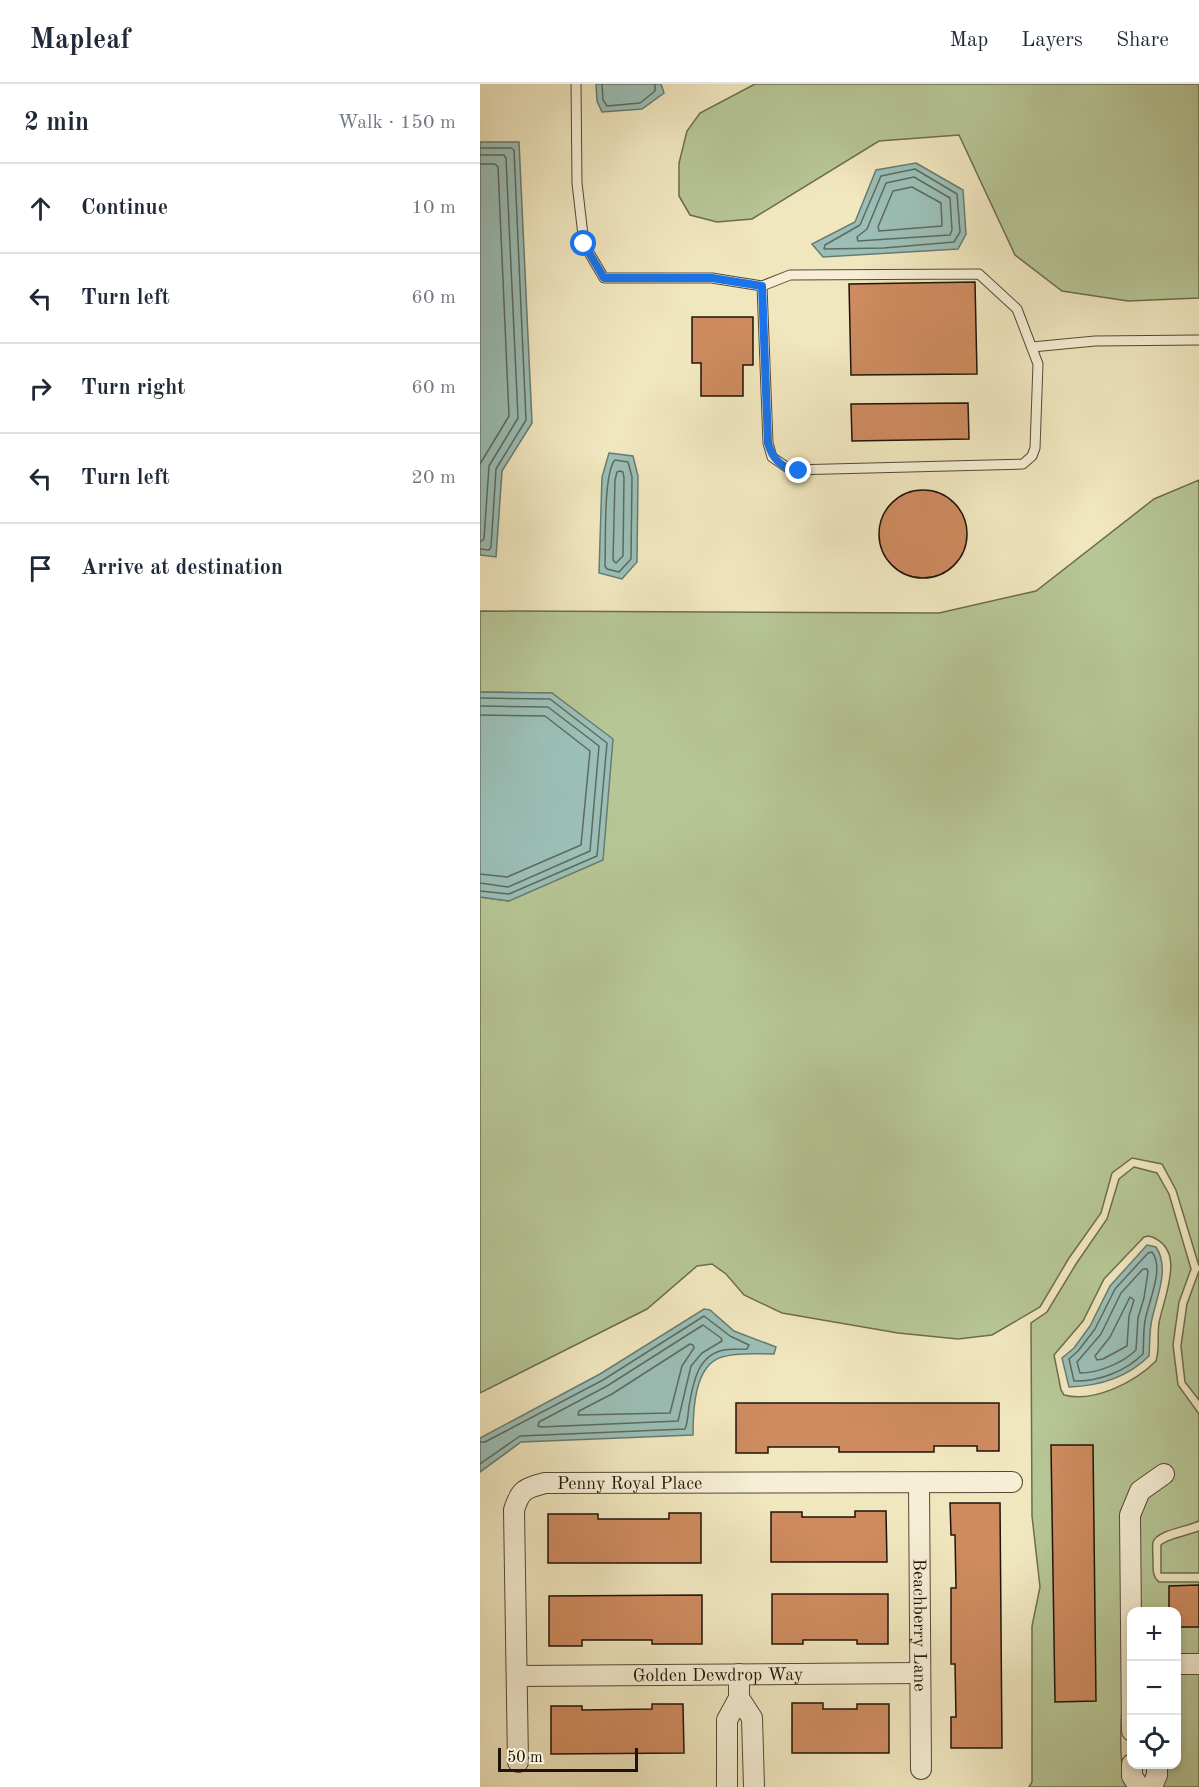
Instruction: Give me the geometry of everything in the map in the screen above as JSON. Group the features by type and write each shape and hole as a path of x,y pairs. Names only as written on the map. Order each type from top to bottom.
{"street":[{"path":"1131,1661 1130,1515 1140,1491 1164,1474"},
{"name":"Penny Royal Place","path":"518,1762 513,1510 518,1495 528,1487 545,1483 1012,1482"},
{"name":"Beachberry Lane","path":"920,1483 921,1769"},
{"path":"1181,1664 1199,1664"},
{"name":"Golden Dewdrop Way","path":"517,1676 920,1673"},
{"path":"727,1787 727,1720 739,1698 739,1674"},
{"path":"739,1698 752,1718 754,1787"},
{"path":"727,1730 752,1729"},
{"path":"727,1754 753,1754"},
{"path":"1132,1769 1132,1776 1139,1787"},
{"path":"1152,1787 1157,1769"}],"lane":[{"path":"576,84 577,183 584,244 604,278 712,278 762,286 790,275 979,274 1017,309 1038,364 1035,448 1032,456 1023,464 791,470 772,457 768,443 762,286"},
{"path":"1032,347 1095,341 1199,340"}],"green space":[{"path":"755,84 1199,84 1199,298 1128,301 1062,291 1015,255 959,135 879,141 752,219 717,222 690,215 679,196 679,163 687,131 700,113"},
{"path":"1199,480 1199,1266 1176,1190 1162,1164 1132,1158 1112,1173 1101,1213 1069,1258 1040,1307 992,1335 958,1339 898,1333 782,1313 744,1295 726,1274 712,1264 697,1266 647,1309 480,1393 480,897 509,901 552,693 480,692 480,611 939,613 1036,591 1154,499"},
{"path":"1134,1167 1157,1173 1169,1194 1191,1269 1179,1302 1173,1345 1178,1385 1199,1414 1199,1521 1160,1534 1156,1538 1153,1542 1153,1572 1159,1582 1199,1582 1199,1787 1162,1787 1165,1769 1181,1769 1181,1607 1127,1607 1127,1658 1121,1751 1127,1787 1029,1787 1032,1782 1032,1626 1040,1587 1032,1516 1031,1323 1047,1312 1107,1219 1119,1179","holes":["1149,1236 1161,1242 1168,1251 1171,1262 1170,1274 1159,1323 1156,1361 1137,1376 1113,1389 1088,1396 1064,1395 1054,1355 1083,1321 1104,1279 1144,1237"]},
{"path":"1199,1271 1199,1400 1185,1382 1181,1346 1187,1304"},
{"path":"1199,1531 1199,1573 1161,1573 1161,1545"}],"water":[{"path":"596,84 661,84 664,93 642,109 602,112 597,101"},
{"path":"480,142 519,142 532,423 502,471 496,557 480,555"},
{"path":"916,163 963,190 966,234 958,249 823,257 812,244 855,222 876,170"},
{"path":"609,453 633,456 638,476 637,562 622,579 599,573 602,477"},
{"path":"480,692 552,693 613,739 603,860 509,901 480,897"},
{"path":"1147,1245 1156,1247 1162,1264 1159,1292 1151,1324 1149,1356 1131,1370 1102,1383 1069,1387 1062,1358 1074,1348 1090,1326 1110,1286"},
{"path":"704,1309 710,1310 734,1331 776,1347 774,1354 735,1354 722,1357 706,1369 697,1390 693,1435 521,1442 480,1472 480,1438 600,1374"}],"building":[{"path":"975,282 977,374 851,375 849,284"},
{"path":"692,317 753,317 753,365 743,365 743,396 701,396 701,363 692,363"},
{"path":"968,403 969,439 852,441 851,404"},
{"path":"923,490 948,497 960,509 967,534 960,559 948,571 923,578 898,571 886,559 879,534 886,509 898,497"},
{"path":"736,1403 999,1403 999,1451 977,1451 977,1446 934,1446 934,1452 839,1452 839,1447 768,1447 768,1453 736,1453"},
{"path":"1051,1445 1093,1445 1096,1701 1055,1702"},
{"path":"950,1503 1000,1503 1002,1748 951,1748 951,1717 956,1717 955,1664 951,1664 951,1588 956,1588 955,1535 951,1535"},
{"path":"855,1511 886,1511 887,1562 771,1562 771,1512 802,1512 802,1517 855,1517"},
{"path":"669,1513 701,1513 701,1563 548,1563 548,1514 598,1514 598,1519 669,1519"},
{"path":"1199,1585 1199,1627 1181,1627 1181,1607 1169,1607 1169,1586"},
{"path":"772,1594 888,1594 888,1644 857,1644 857,1640 803,1640 803,1644 772,1644"},
{"path":"702,1595 702,1644 652,1644 652,1640 582,1640 582,1646 549,1646 549,1596"},
{"path":"792,1703 823,1703 823,1709 857,1709 857,1704 889,1704 889,1753 792,1753"},
{"path":"652,1704 683,1704 684,1753 551,1754 551,1706 582,1706 582,1710 652,1709"}],"route":[{"path":"584,244 604,278 712,278 762,286 768,443 772,457 791,470 799,471"}]}
